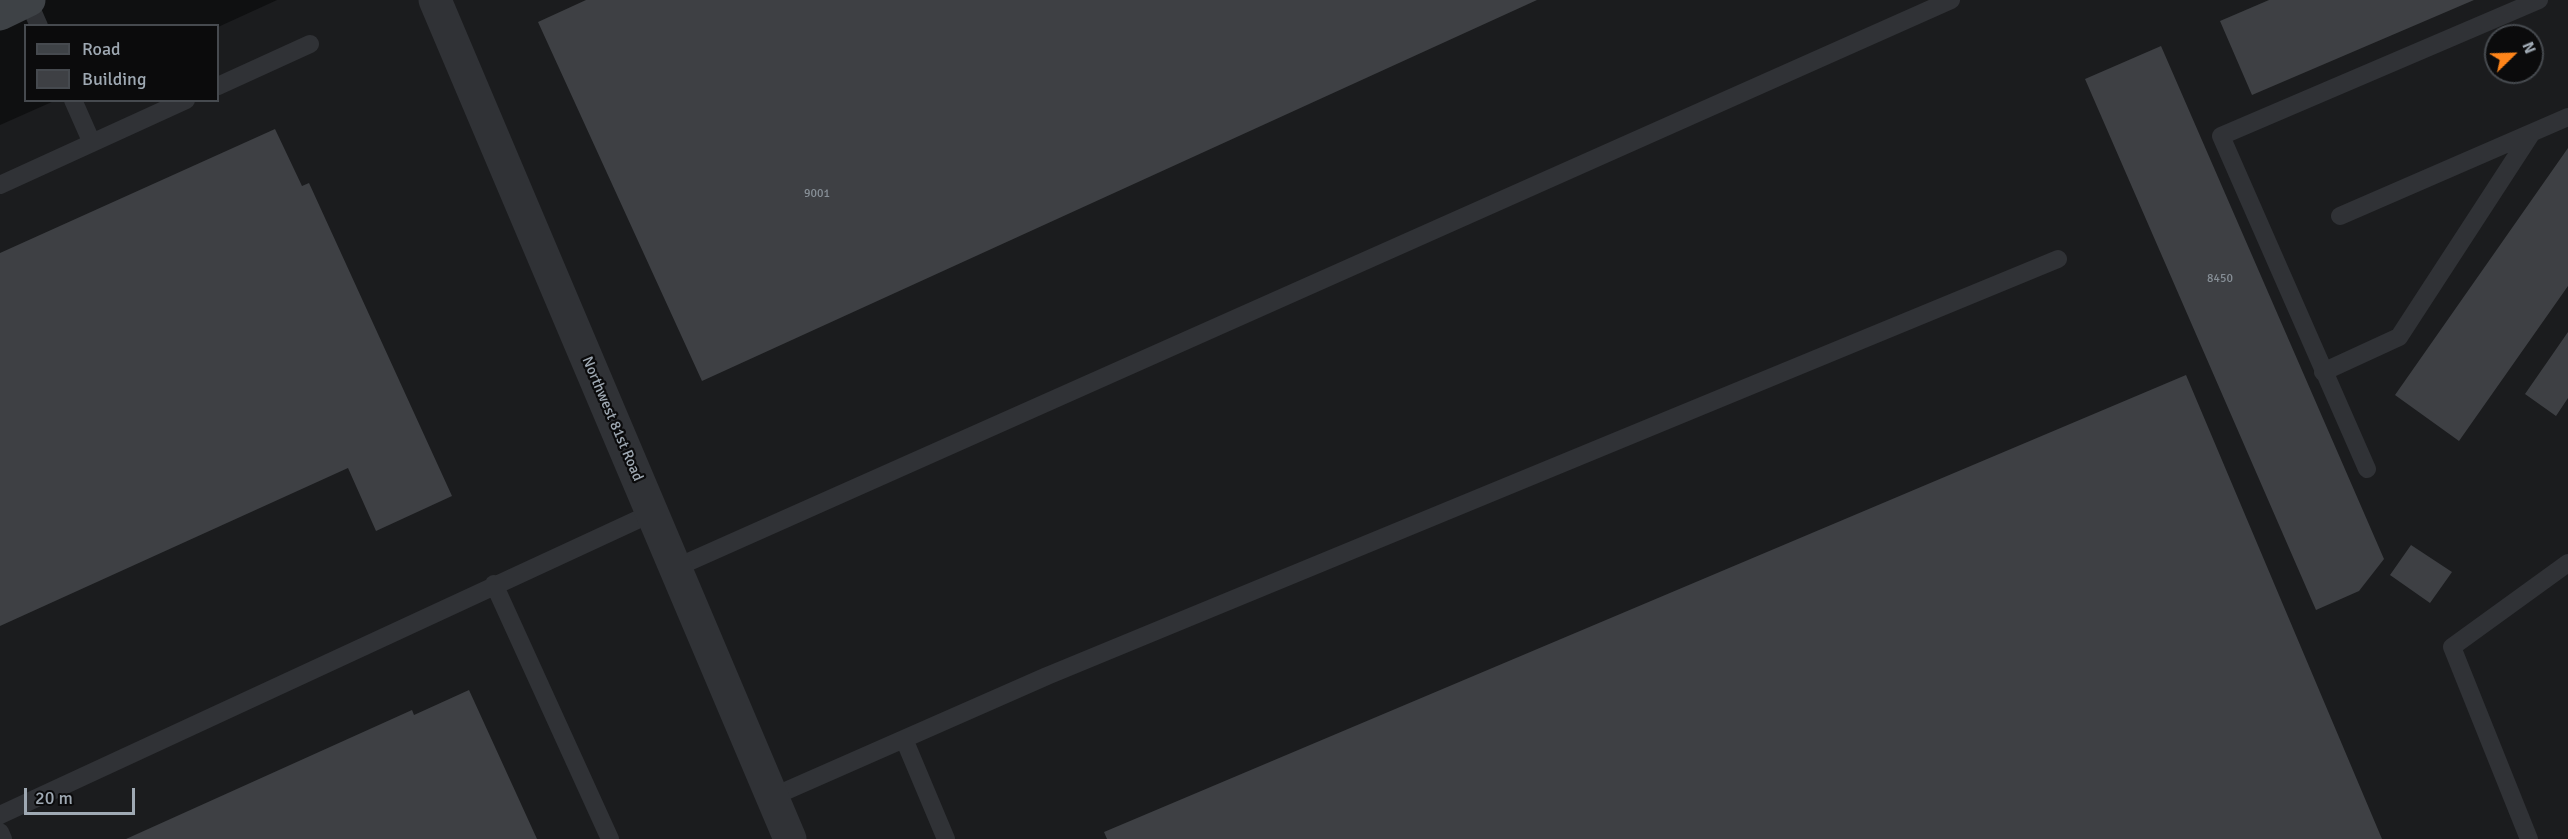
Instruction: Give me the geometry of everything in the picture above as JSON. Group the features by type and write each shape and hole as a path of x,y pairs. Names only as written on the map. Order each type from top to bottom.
{"main road":[{"path":"0,14 28,0"}],"street":[{"name":"Northwest 81st Road","path":"435,0 789,839"}],"lane":[{"path":"28,0 38,24"},
{"path":"675,568 1951,0"},
{"path":"2367,469 2220,136 2539,0"},
{"path":"219,86 310,44"},
{"path":"74,102 92,143"},
{"path":"0,185 182,102"},
{"path":"2340,216 2568,117"},
{"path":"2323,372 2398,337 2531,134"},
{"path":"772,797 1047,676 2058,259"},
{"path":"0,816 494,584 652,513"},
{"path":"2529,839 2452,647 2568,563"},
{"path":"494,584 610,839"},
{"path":"904,739 946,839"},
{"path":"0,832 3,839"}],"shaded area":[{"path":"277,0 2568,0 2568,839 0,839 0,125 52,102 219,102 219,27"}],"building":[{"path":"586,0 1537,0 702,381 538,22"},
{"path":"2269,0 2474,0 2252,95 2220,21"},
{"path":"2161,46 2384,559 2359,591 2316,610 2085,79"},
{"path":"275,129 302,186 309,183 452,496 376,531 348,468 0,626 0,253"},
{"path":"2568,148 2568,286 2459,441 2395,395"},
{"path":"2568,332 2568,398 2556,416 2525,394"},
{"path":"2186,375 2382,839 1107,839 1104,832"},
{"path":"2411,545 2452,572 2430,603 2390,575"},
{"path":"469,690 537,839 126,839 412,710 414,715"}]}
